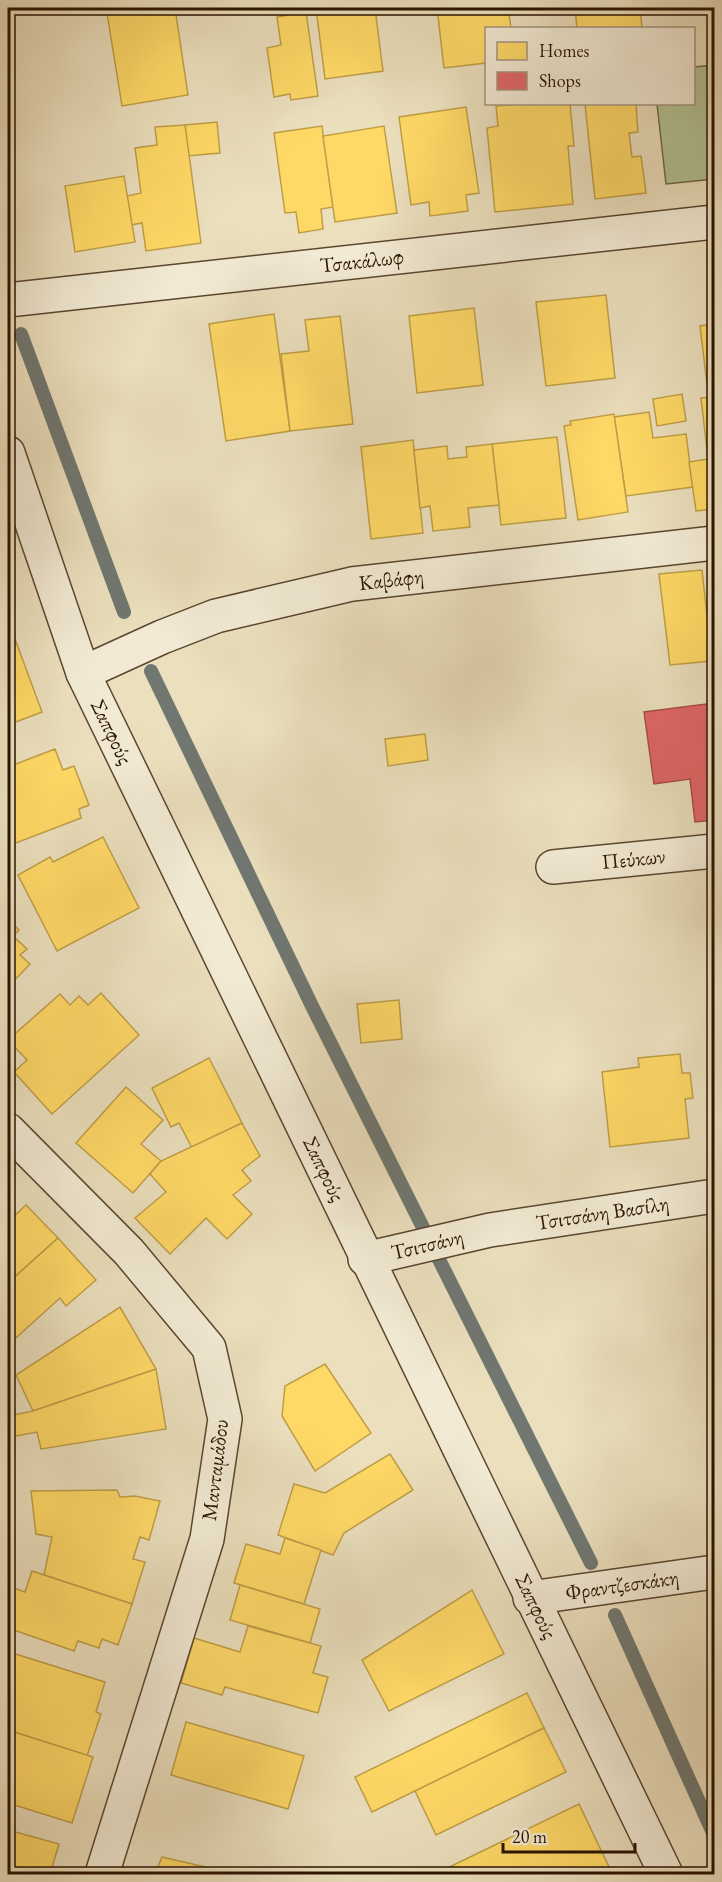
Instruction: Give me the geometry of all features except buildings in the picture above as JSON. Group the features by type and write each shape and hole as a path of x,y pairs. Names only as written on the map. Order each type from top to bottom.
{"street":[{"name":"Τσακάλωφ","path":"8,300 714,222"},
{"name":"Σαπφούς","path":"8,453 83,673 666,1875"},
{"name":"Καβάφη","path":"83,673 162,637 216,616 352,584 714,543"},
{"name":"Πεύκων","path":"553,867 714,851"},
{"name":"Μανταμάδου","path":"8,1130 129,1252 209,1348 225,1419 207,1539 102,1875"},
{"name":"Τσιτσάνη Βασίλη","path":"490,1230 714,1196"},
{"name":"Τσιτσάνη","path":"365,1258 490,1230"},
{"name":"Φραντζεσκάκη","path":"530,1598 714,1572"}],"green space":[{"path":"714,65 714,179 666,184 657,105 695,105 695,67"}],"waterway":[{"path":"21,334 124,612"},
{"path":"151,671 312,1006 591,1563"},
{"path":"615,1615 714,1835"}]}
